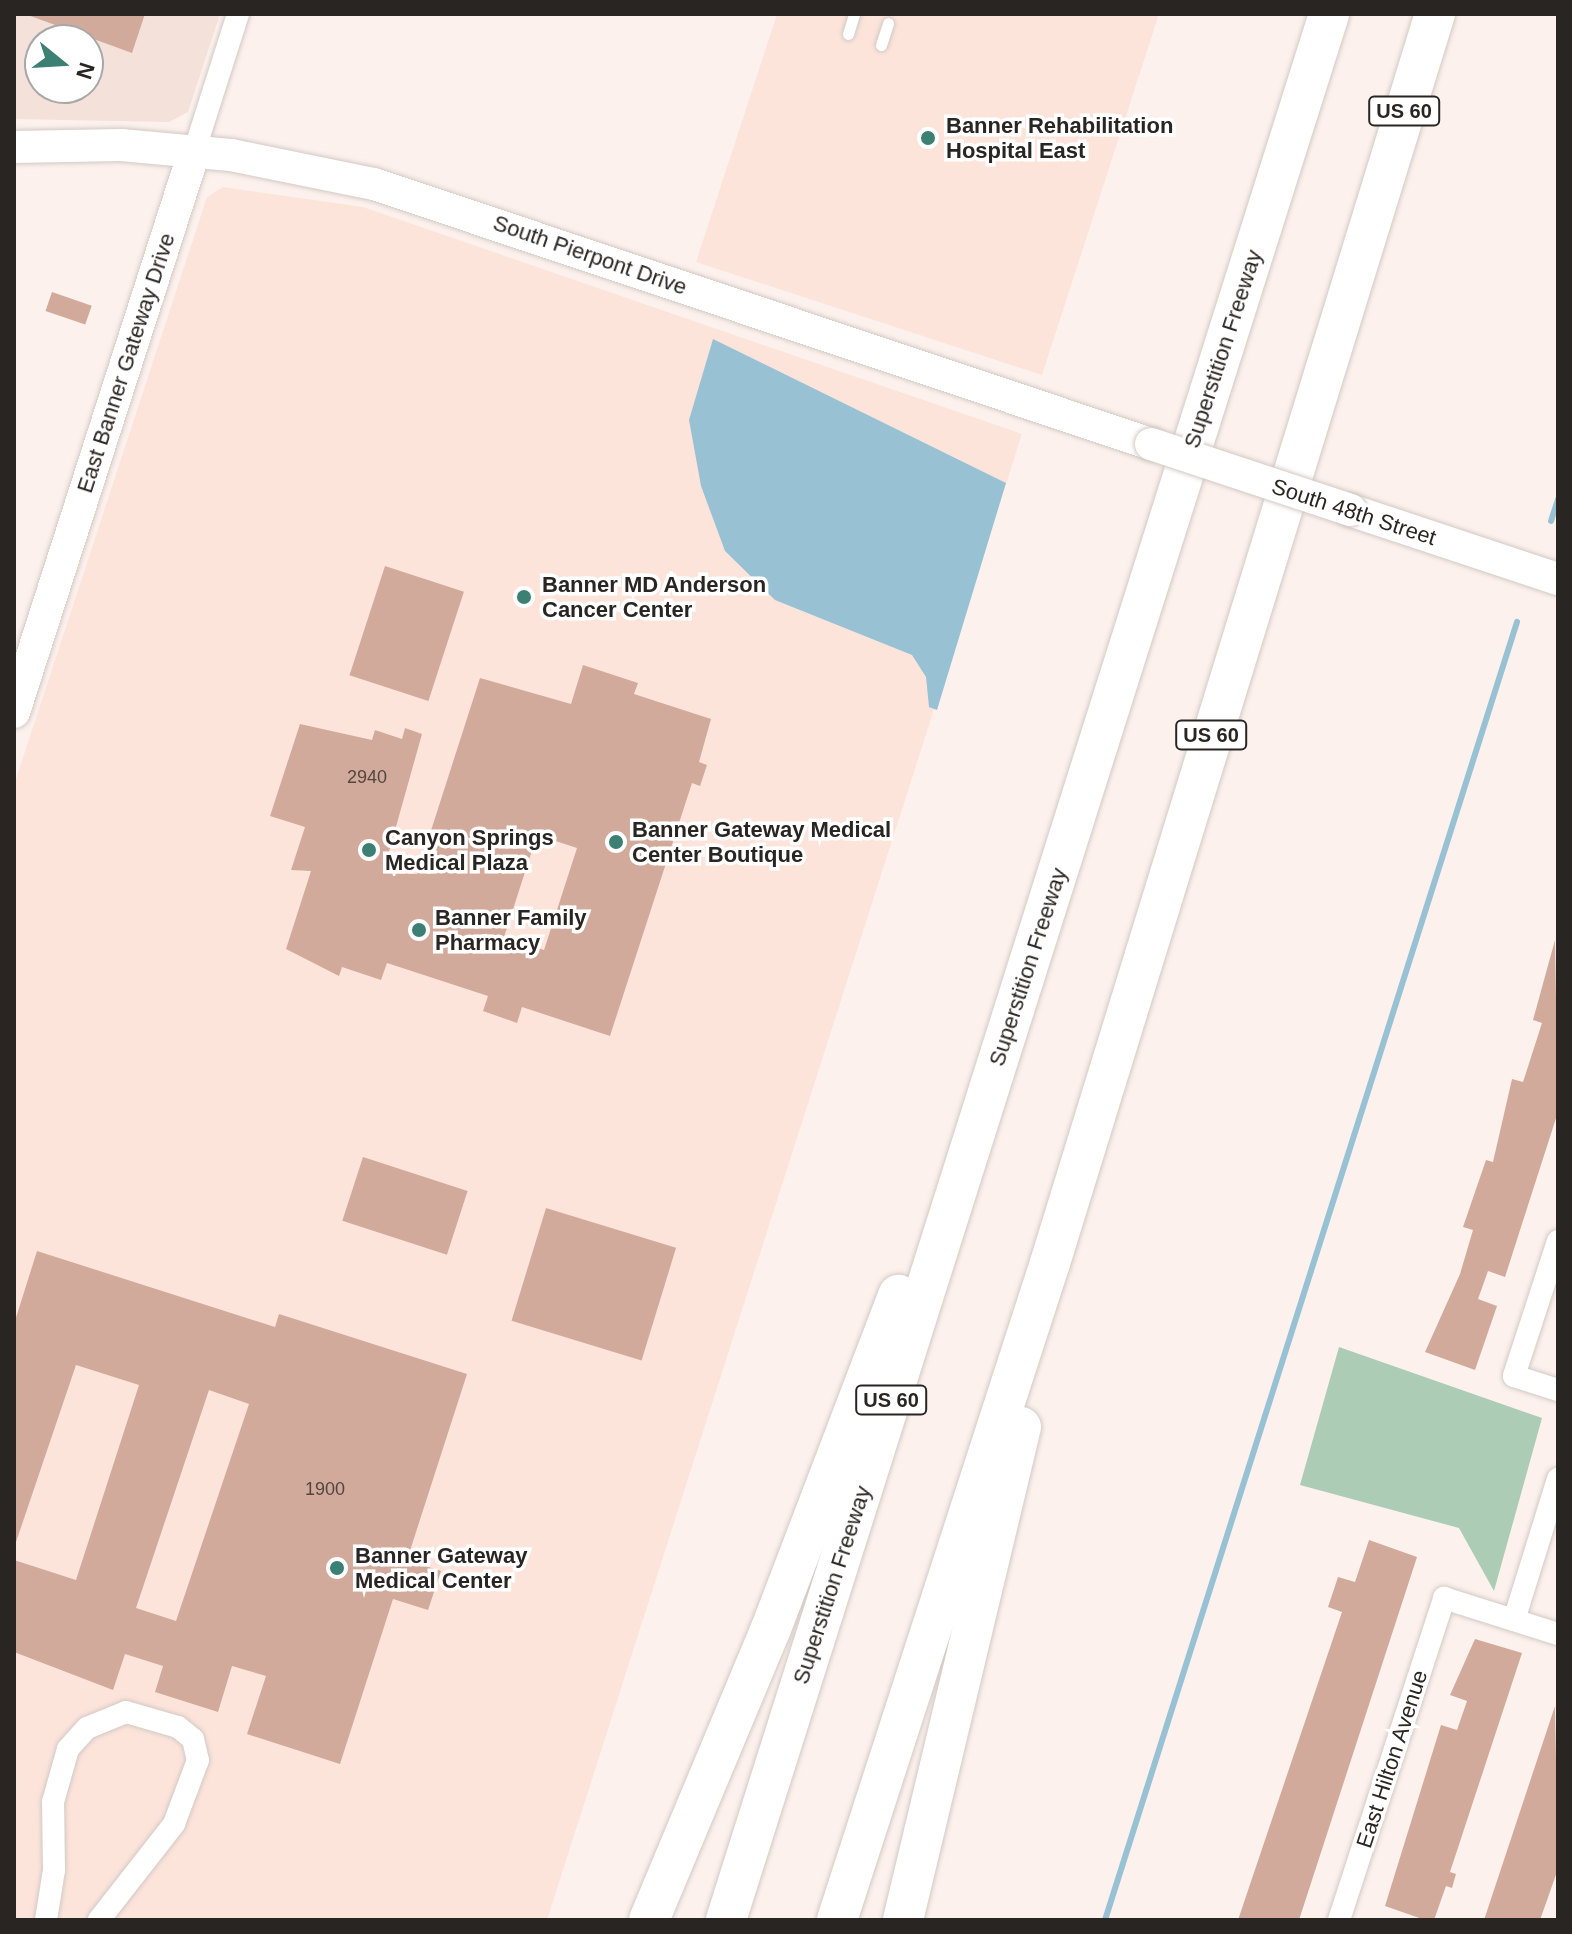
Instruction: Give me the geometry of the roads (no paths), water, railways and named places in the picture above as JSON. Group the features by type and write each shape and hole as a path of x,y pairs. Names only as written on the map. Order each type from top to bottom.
{"highway":[{"name":"Superstition Freeway","path":"726,1920 1329,14"},
{"name":"US 60","path":"837,1920 1050,1263 1372,208 1435,14"},
{"path":"1372,208 1445,14"},
{"path":"649,1920 770,1631 1055,879"},
{"path":"903,1920 1051,1306 1050,1263"}],"street":[{"name":"East Banner Gateway Drive","path":"14,712 238,14"},
{"name":"South Pierpont Drive","path":"14,147 194,152 411,195 1151,444"},
{"name":"South 48th Street","path":"1151,444 1558,579"},
{"path":"1558,1241 1514,1376 1558,1390"},
{"path":"1558,1479 1514,1620 1558,1634"},
{"name":"East Hilton Avenue","path":"1339,1920 1444,1598 1514,1620"},
{"path":"46,1920 54,1870 53,1802 68,1749 87,1728 126,1712 178,1727 193,1739 198,1760 177,1819 99,1920"}],"lane":[{"path":"848,34 854,14"},
{"path":"881,45 888,23"}],"water":[{"path":"713,339 1006,483 937,710 929,707 926,677 912,655 775,600 725,551 701,486 689,420"}],"waterway":[{"path":"1551,521 1558,499"},
{"path":"1105,1920 1517,622"}],"place":[{"name":"Banner Rehabilitation Hospital East","path":"928,138"},
{"name":"Banner MD Anderson Cancer Center","path":"524,597"},
{"name":"Banner Gateway Medical Center Boutique","path":"616,842"},
{"name":"Canyon Springs Medical Plaza","path":"369,850"},
{"name":"Banner Family Pharmacy","path":"419,930"},
{"name":"Banner Gateway Medical Center","path":"337,1568"}]}
